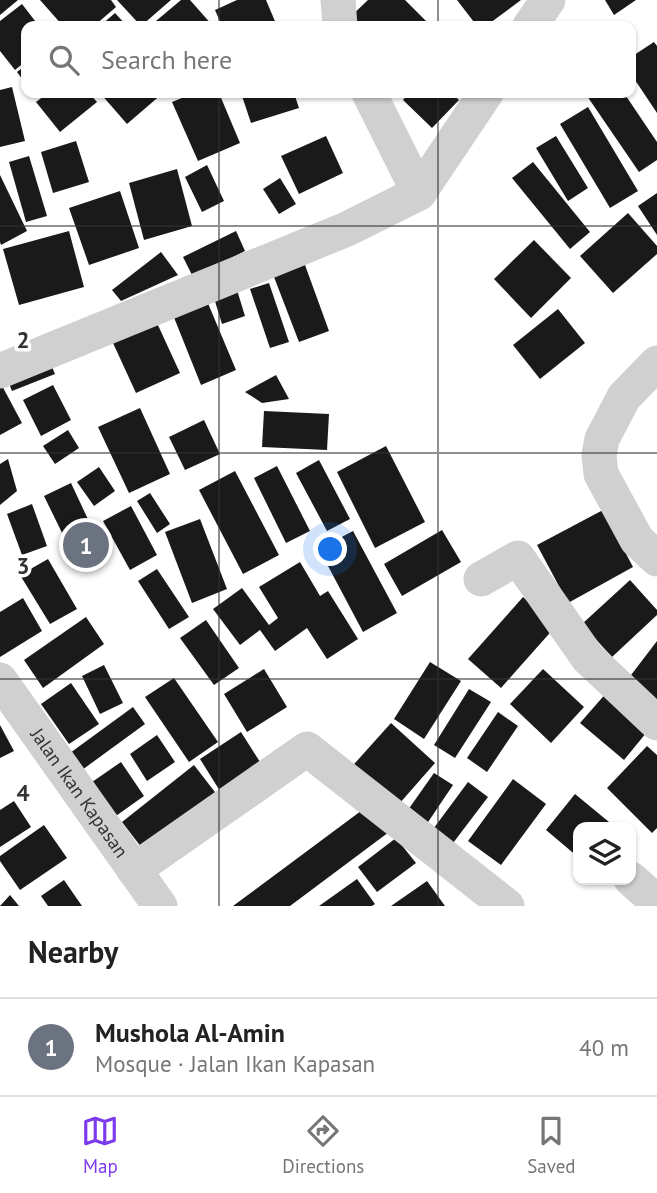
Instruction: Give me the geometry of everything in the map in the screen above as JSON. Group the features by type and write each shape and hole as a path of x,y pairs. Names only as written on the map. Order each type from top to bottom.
{"street":[{"path":"338,0 340,21"},
{"path":"533,21 548,0"},
{"path":"372,98 419,193"},
{"path":"0,371 347,229 419,193 483,98"},
{"path":"657,363 624,397 603,439 599,455 601,474 637,540 657,559"},
{"path":"481,579 519,558 588,659 657,723"},
{"name":"Jalan Ikan Kapasan","path":"0,680 160,906"},
{"path":"134,870 307,750 507,906"},
{"path":"636,883 657,902"}],"building":[{"path":"0,0 18,0 0,15"},
{"path":"40,0 111,0 116,7 100,21 59,21"},
{"path":"117,0 171,0 147,21 136,21"},
{"path":"181,0 190,0 209,21 156,21"},
{"path":"237,0 266,0 275,21 220,21 215,10"},
{"path":"368,0 405,0 426,21 350,21 348,19"},
{"path":"457,0 521,0 493,21 473,21"},
{"path":"605,0 636,0 614,15"},
{"path":"22,4 35,21 21,21 21,65 15,70 0,51 0,21"},
{"path":"115,13 122,21 106,21"},
{"path":"654,42 657,46 657,113 636,82 636,54"},
{"path":"12,87 25,141 0,147 0,90"},
{"path":"41,98 93,98 97,102 60,132 36,102"},
{"path":"104,98 157,98 127,124"},
{"path":"182,98 221,98 240,143 198,161 172,102"},
{"path":"243,98 296,98 299,108 251,123"},
{"path":"457,98 459,100 432,128 403,100"},
{"path":"588,98 627,98 657,142 657,160 639,172"},
{"path":"588,107 638,191 610,208 560,124"},
{"path":"326,136 343,173 299,194 281,156"},
{"path":"556,136 588,188 568,201 536,148"},
{"path":"76,141 89,182 53,193 41,152"},
{"path":"29,156 47,216 26,222 9,162"},
{"path":"533,162 590,232 570,249 512,178"},
{"path":"207,165 224,201 202,212 185,177"},
{"path":"177,169 192,226 144,240 129,183"},
{"path":"0,175 27,231 1,245 0,242"},
{"path":"280,178 296,204 279,214 263,189"},
{"path":"120,191 139,248 89,265 69,208"},
{"path":"657,193 657,235 638,206"},
{"path":"628,213 657,246 657,254 613,293 580,256"},
{"path":"69,231 84,287 19,305 3,249"},
{"path":"236,231 245,251 193,277 183,257"},
{"path":"534,240 571,278 531,318 494,279"},
{"path":"161,252 178,275 121,301 112,290"},
{"path":"305,265 329,331 299,342 274,277"},
{"path":"269,283 289,342 270,348 250,289"},
{"path":"237,290 245,316 222,324 214,298"},
{"path":"207,301 236,370 201,385 173,315"},
{"path":"558,309 585,343 540,379 513,345"},
{"path":"157,323 180,373 136,393 113,343"},
{"path":"49,360 55,374 12,391 6,376"},
{"path":"276,375 289,399 262,403 245,392"},
{"path":"0,382 22,423 0,435"},
{"path":"53,385 71,420 41,436 23,400"},
{"path":"140,408 170,474 129,493 98,427"},
{"path":"264,411 329,414 327,450 262,447"},
{"path":"204,420 220,454 185,470 169,437"},
{"path":"68,430 79,448 55,464 43,446"},
{"path":"386,446 425,522 375,548 337,472"},
{"path":"8,459 17,491 0,505 0,464"},
{"path":"319,460 350,519 327,531 296,473"},
{"path":"277,466 310,531 286,543 254,478"},
{"path":"99,467 115,491 94,506 77,482"},
{"path":"235,471 279,555 243,574 199,490"},
{"path":"71,483 93,530 67,543 44,496"},
{"path":"150,493 170,524 157,533 137,501"},
{"path":"32,504 47,546 22,555 7,514"},
{"path":"131,506 157,555 130,570 103,521"},
{"path":"603,510 633,567 568,603 537,545"},
{"path":"200,519 227,589 192,603 165,532"},
{"path":"442,530 461,562 402,596 384,564"},
{"path":"353,531 397,613 363,632 319,549"},
{"path":"48,559 77,609 50,624 20,575"},
{"path":"300,562 320,596 328,591 358,639 327,659 307,628 275,651 260,630 240,645 213,609 242,588 269,625 278,618 259,587"},
{"path":"157,569 189,617 169,629 138,581"},
{"path":"630,580 657,610 657,615 612,657 582,624"},
{"path":"523,597 556,626 501,688 468,659"},
{"path":"23,598 42,631 0,657 0,612"},
{"path":"86,617 104,644 43,688 24,660"},
{"path":"206,620 239,668 214,685 180,638"},
{"path":"657,641 657,702 628,679"},
{"path":"430,662 461,681 424,739 394,719"},
{"path":"104,665 123,703 100,714 82,676"},
{"path":"264,669 287,707 247,732 224,694"},
{"path":"543,669 584,707 551,743 510,704"},
{"path":"174,678 218,742 189,762 145,697"},
{"path":"71,683 99,724 69,744 41,704"},
{"path":"469,689 491,702 455,758 434,745"},
{"path":"608,691 651,727 624,760 580,723"},
{"path":"133,707 145,724 82,770 70,753"},
{"path":"498,712 518,726 487,772 467,758"},
{"path":"391,723 435,763 392,812 347,772"},
{"path":"0,725 14,751 0,758"},
{"path":"241,732 267,773 225,799 200,759"},
{"path":"157,735 175,762 147,781 130,754"},
{"path":"647,746 657,755 657,828 652,833 607,788"},
{"path":"121,762 144,796 106,823 82,789"},
{"path":"194,765 218,796 145,852 122,822"},
{"path":"434,773 453,785 422,831 403,817"},
{"path":"513,779 546,804 501,865 468,841"},
{"path":"468,782 488,797 447,851 428,836"},
{"path":"575,794 609,822 573,822 573,853 546,830"},
{"path":"14,801 31,827 0,847 0,810"},
{"path":"369,805 389,832 290,906 233,906"},
{"path":"44,825 67,858 20,890 0,861 0,856"},
{"path":"396,838 416,863 377,892 358,867"},
{"path":"357,879 375,904 319,906"},
{"path":"64,880 82,906 48,906 41,896"},
{"path":"427,881 445,906 391,906"},
{"path":"10,895 19,906 0,906"}],"place":[{"name":"Mushola Al-Amin","path":"86,545"}]}
